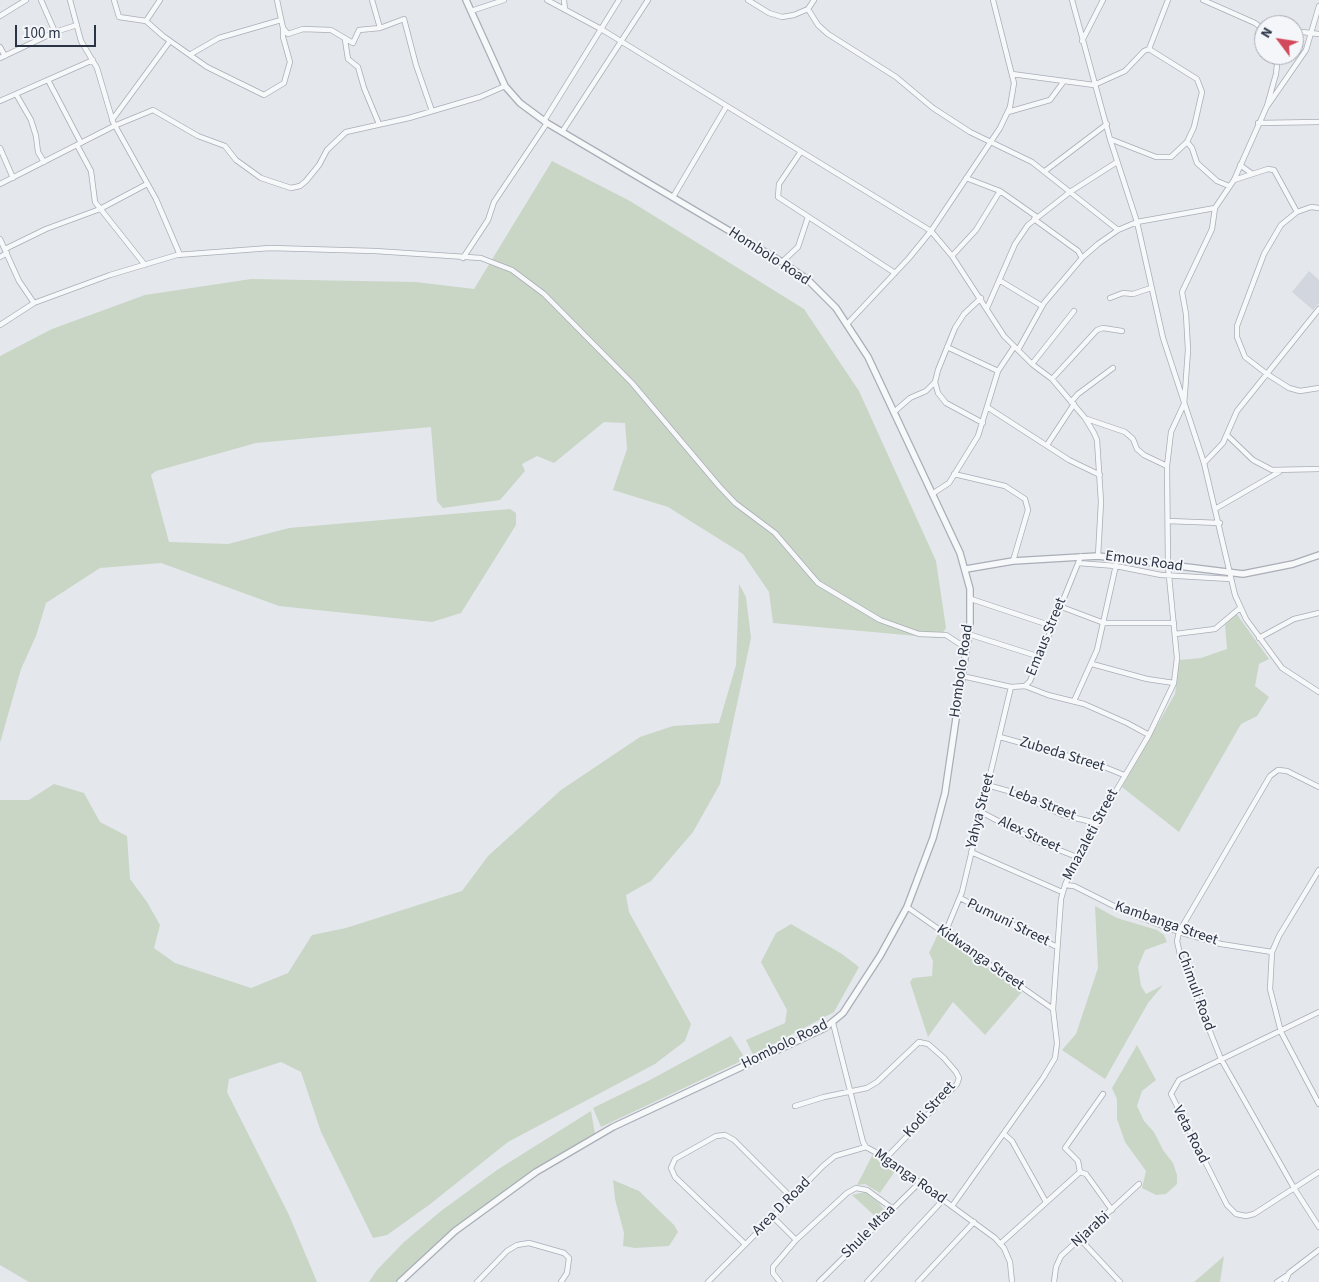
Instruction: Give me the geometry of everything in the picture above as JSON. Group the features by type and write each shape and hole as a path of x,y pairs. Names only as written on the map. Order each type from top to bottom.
{"street":[{"path":"0,16 26,0"},
{"path":"41,0 55,32"},
{"path":"70,0 84,47 93,60 103,85 114,126 147,184 180,255"},
{"path":"114,0 119,17 146,21 170,41 208,67 248,89 264,95 284,83 290,62 283,37 277,0"},
{"path":"146,21 160,0"},
{"path":"372,0 380,28"},
{"name":"Hombolo Road","path":"400,1282 455,1231 536,1172 613,1127 833,1023 843,1013 880,956 907,907 933,838 945,793 968,634 971,599 966,569 868,357 848,323 824,294 782,262 545,122 520,103 506,86 466,0"},
{"path":"472,11 504,0"},
{"path":"547,0 601,29 726,108 930,232 952,256 981,298 994,322 1016,349 1052,379 1085,418 1097,440 1100,475 1098,556"},
{"path":"564,0 565,10"},
{"path":"463,258 488,220 494,202 619,0"},
{"path":"562,132 648,0"},
{"path":"748,0 770,13 782,17 794,16 808,9 814,0"},
{"path":"848,323 930,232 991,141 1008,112 1014,83 993,0"},
{"path":"1072,0 1094,85 1137,222 1163,338 1204,463 1240,608 1258,638 1282,668 1318,689"},
{"path":"1082,41 1103,0"},
{"path":"1012,74 1094,85 1125,71 1144,51 1149,49 1168,0"},
{"path":"1203,0 1254,23"},
{"path":"1184,404 1188,350 1186,314 1182,292 1212,229 1215,208 1234,180 1258,123 1267,106 1306,50 1313,32 1319,6"},
{"path":"808,9 818,25 828,34 896,77 934,108 970,132 991,141 1045,171 1118,230"},
{"path":"283,28 288,34 303,29 332,30 345,40 353,43 360,30 380,28 404,19 416,65 432,112"},
{"path":"191,54 219,38 281,20"},
{"path":"0,47 2,57 55,32 77,25"},
{"path":"1304,32 1319,34"},
{"path":"345,40 348,59 358,67 364,88 379,124"},
{"path":"112,120 170,41"},
{"path":"1110,139 1162,158 1171,156 1187,142 1200,102 1202,92 1200,83 1193,74 1149,49"},
{"path":"0,101 93,60"},
{"path":"1267,106 1277,65"},
{"path":"48,80 91,171 94,199 100,210 118,228 144,265"},
{"path":"1008,112 1050,100 1064,81"},
{"path":"0,184 114,126 153,110 200,137 225,146 236,160 261,178 291,188 300,186 306,181 320,165 326,150 346,132 432,112 506,86"},
{"path":"16,94 31,120 38,152 44,162"},
{"path":"673,197 726,108"},
{"path":"1258,123 1319,122"},
{"path":"1045,171 1107,124"},
{"path":"1187,142 1192,148 1197,164 1217,180 1229,186"},
{"path":"0,148 13,178"},
{"path":"800,153 782,178 777,193 784,201 895,273"},
{"path":"987,308 1015,244 1036,218 1070,192 1118,162"},
{"path":"1240,165 1251,173"},
{"path":"1234,180 1251,173 1268,169 1274,170 1297,212"},
{"path":"966,178 1000,191 1078,251 1082,258"},
{"path":"0,257 6,251 46,229 100,210 147,184"},
{"path":"952,256 976,230 1000,191"},
{"path":"932,494 949,484 978,436 998,371 1005,357 1016,349 1042,306 1082,258 1118,230 1137,222 1215,208"},
{"path":"1319,208 1297,212 1287,218 1275,234 1264,254 1237,326 1237,337 1245,357 1267,374 1289,388 1300,391 1319,388"},
{"path":"782,262 798,247 808,217"},
{"path":"0,239 19,281 34,302"},
{"path":"0,325 34,302 144,265 180,255 270,248 375,251 481,258 512,270 544,294 632,383 730,498 775,533 823,587 880,620 919,634 946,635 966,648"},
{"path":"999,280 1042,306"},
{"path":"1110,298 1123,293 1132,294 1151,288"},
{"path":"981,298 959,322 938,370 936,382 938,393 946,404 983,422"},
{"path":"1204,463 1218,449 1227,435 1234,416 1319,310"},
{"path":"1032,364 1074,312"},
{"path":"1052,379 1097,330 1103,328 1122,331"},
{"path":"948,347 998,371"},
{"path":"1047,446 1078,394 1112,368"},
{"path":"894,412 910,398 926,392 936,382"},
{"name":"Mnazaleti Street","path":"952,1206 1004,1134 1055,1058 1057,1043 1053,1009 1064,885 1096,823 1149,735 1174,683 1177,658 1168,566 1167,466 1171,432 1184,404"},
{"path":"987,407 1069,460 1100,475"},
{"path":"1085,418 1125,432 1133,439 1140,452 1167,466"},
{"path":"1227,435 1253,460 1264,467 1279,472 1319,469"},
{"path":"1215,508 1279,472"},
{"path":"954,474 1005,486 1025,499 1028,510 1013,560"},
{"path":"1168,521 1220,523"},
{"name":"Emous Road","path":"966,569 1013,560 1098,556 1231,577 1293,564 1319,555"},
{"name":"Emaus Street","path":"962,676 1011,687 1025,686 1030,681 1081,556"},
{"path":"1074,701 1092,664 1104,623 1117,558"},
{"path":"1078,563 1116,566 1169,575 1231,577"},
{"path":"971,599 1052,626"},
{"path":"1059,606 1104,623 1174,623"},
{"path":"1176,634 1215,629 1240,608"},
{"path":"1258,638 1294,619 1319,614"},
{"path":"968,634 1040,657"},
{"path":"1092,664 1147,679 1174,683"},
{"path":"1025,686 1048,695 1074,701 1127,723 1149,735"},
{"name":"Yahya Street","path":"945,933 960,898 1011,687"},
{"name":"Zubeda Street","path":"1000,737 1097,764 1124,776"},
{"name":"Chimuli Road","path":"1319,787 1287,771 1278,770 1270,776 1179,932 1178,941 1181,959 1221,1059 1294,1188 1319,1227"},
{"name":"Leba Street","path":"987,785 1012,792 1063,815 1096,823"},
{"name":"Alex Street","path":"981,812 1036,841 1077,857"},
{"path":"971,852 1062,892"},
{"path":"1319,870 1286,922 1272,952 1270,989 1281,1032 1319,1104"},
{"name":"Kambanga Street","path":"1064,885 1074,886 1128,913 1179,932 1221,944 1272,952"},
{"name":"Pumuni Street","path":"960,898 1057,947"},
{"name":"Kidwanga Street","path":"907,907 1053,1009"},
{"name":"Veta Road","path":"1319,1012 1179,1080 1171,1094 1227,1206 1236,1214 1246,1216 1319,1172"},
{"name":"Mganga Road","path":"833,1023 863,1142 866,1147 886,1158 920,1182 1000,1244 1010,1262 1012,1282"},
{"name":"Kodi Street","path":"850,1092 867,1088 877,1082 919,1042 928,1044 956,1072 959,1078 957,1084 886,1158"},
{"path":"795,1106 850,1092"},
{"path":"1080,1172 1078,1161 1065,1148 1103,1094"},
{"path":"1004,1134 1012,1141 1046,1202"},
{"path":"745,1244 675,1177 671,1168 675,1159 716,1136 725,1135 734,1140 792,1198"},
{"name":"Area D Road","path":"708,1282 835,1156 866,1147"},
{"path":"1000,1244 1080,1172"},
{"path":"1080,1172 1086,1174 1112,1210"},
{"name":"Shule Mtaa","path":"819,1282 920,1182"},
{"name":"Njarabi","path":"1054,1282 1056,1267 1061,1256 1140,1184"},
{"path":"780,1282 773,1273 773,1267 796,1240 847,1192 856,1188 866,1190 893,1209"},
{"path":"867,1282 943,1200"},
{"path":"773,1217 796,1240"},
{"path":"918,1282 974,1222"},
{"path":"1080,1239 1120,1282"},
{"path":"477,1282 507,1251 517,1245 529,1243 564,1253 569,1258 567,1273 561,1282"},
{"path":"1277,1282 1319,1250"},
{"path":"1285,1282 1286,1276"}],"shaded area":[{"path":"1309,271 1319,280 1319,303 1313,310 1292,292"}],"green space":[{"path":"552,161 630,201 804,309 859,391 936,561 946,628 939,638 773,623 769,592 743,554 668,507 613,490 627,449 625,423 604,422 554,463 537,456 522,464 525,471 500,500 443,508 437,501 431,427 256,443 156,471 151,475 169,542 228,544 289,528 510,509 516,513 516,525 461,613 432,622 279,606 161,563 100,568 46,603 36,636 21,669 0,743 0,356 52,329 145,295 251,279 416,282 474,289"},
{"path":"739,584 746,597 751,638 720,784 693,832 651,881 626,895 629,912 691,1024 685,1041 655,1064 508,1142 429,1205 387,1235 373,1238 321,1132 301,1072 281,1062 229,1079 227,1092 289,1215 317,1282 29,1282 0,1265 0,800 29,800 54,784 84,793 100,822 127,836 130,879 147,902 160,925 154,948 175,963 251,988 288,973 312,935 346,928 462,891 488,856 561,790 640,737 673,726 719,723 736,665"},
{"path":"1236,613 1269,659 1259,664 1255,686 1269,697 1257,716 1241,724 1179,832 1122,787 1175,694 1179,660 1201,658 1227,649 1225,625"},
{"path":"1095,906 1117,918 1157,930 1164,935 1167,942 1145,950 1138,967 1141,986 1146,994 1163,985 1148,1003 1105,1079 1062,1050 1076,1034 1098,968"},
{"path":"791,924 842,954 859,967 834,1012 753,1055 746,1040 785,1023 787,1010 761,962 776,933"},
{"path":"938,934 979,960 1022,992 985,1035 953,1002 928,1037 910,982 913,978 932,976 933,961 929,953"},
{"path":"731,1036 743,1055 739,1062 601,1127 593,1108 650,1080"},
{"path":"1137,1045 1156,1080 1142,1091 1137,1106 1144,1121 1154,1132 1163,1150 1173,1163 1177,1175 1177,1184 1166,1194 1156,1195 1142,1188 1146,1171 1125,1142 1117,1119 1117,1099 1112,1088"},
{"path":"591,1111 595,1134 476,1211 395,1282 369,1282 377,1270 404,1242 441,1211 497,1170"},
{"path":"873,1154 891,1164 895,1171 880,1193 865,1184 857,1185"},
{"path":"613,1180 639,1191 674,1225 678,1232 669,1246 635,1248 623,1246 624,1233 615,1199"},
{"path":"865,1192 879,1203 885,1211 878,1219 852,1195"},
{"path":"1224,1256 1220,1282 1194,1282 1200,1277"}]}
